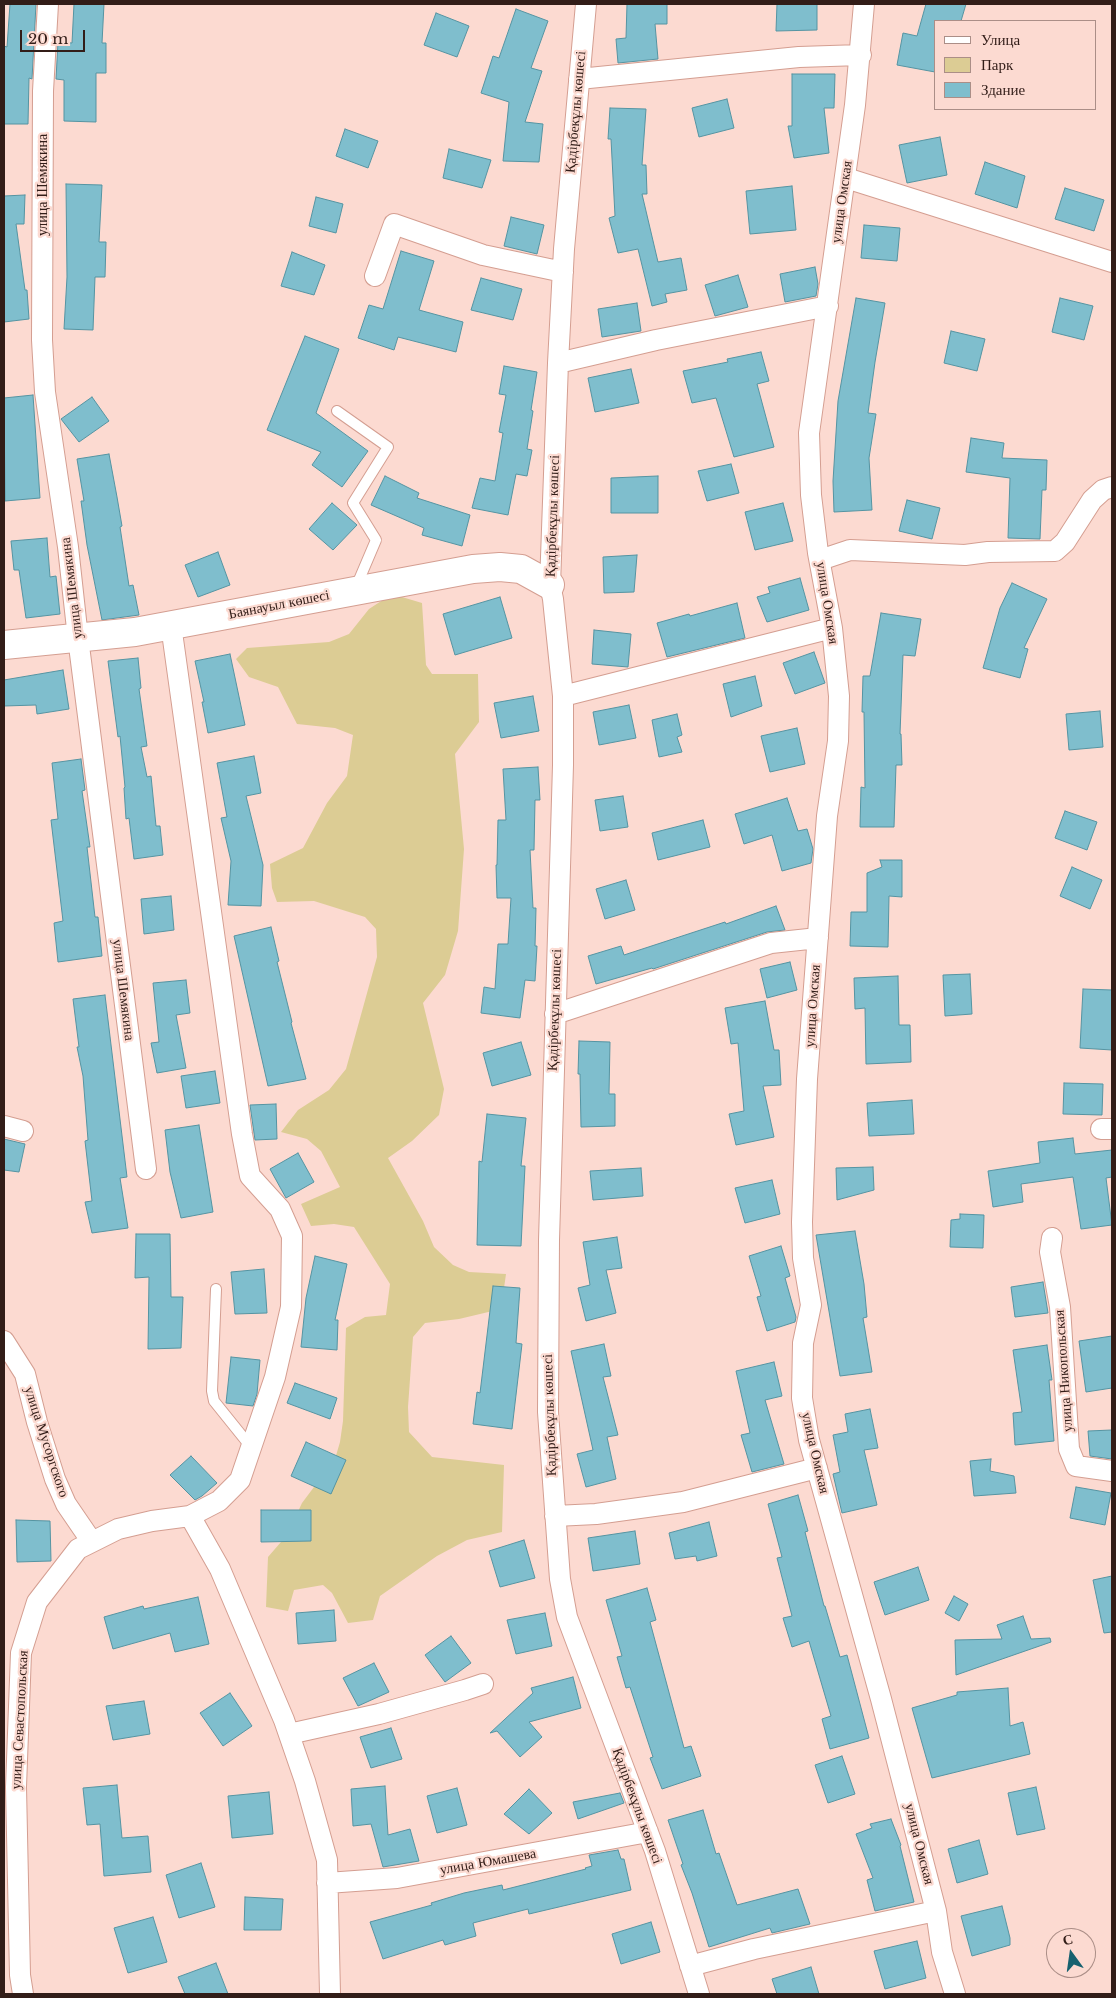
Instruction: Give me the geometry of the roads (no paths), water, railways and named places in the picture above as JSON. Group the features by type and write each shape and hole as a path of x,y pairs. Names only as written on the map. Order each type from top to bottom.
{"street":[{"name":"улица Шемякина","path":"48,4 44,91 42,340 45,392 68,546 78,638 146,1169"},
{"name":"Қадірбекұлы көшесі","path":"586,4 563,272 550,585 554,599 563,696 548,1240 548,1412 560,1579 567,1617 656,1851 699,1994"},
{"name":"улица Омская","path":"864,4 846,178 809,433 811,495 832,628 839,696 838,741 827,816 807,1079 802,1222 803,1258 811,1305 803,1343 802,1398 809,1440 881,1699 936,1911 942,1952 955,1994"},
{"path":"579,79 799,57 860,55"},
{"path":"846,178 1112,262"},
{"path":"375,276 394,224 483,255 563,272"},
{"path":"558,363 656,340 828,306"},
{"path":"820,560 850,550 964,555 988,552 1055,551 1065,542 1092,500 1103,490 1112,487"},
{"name":"Баянауыл көшесі","path":"4,645 135,632 474,569 500,567 521,569 550,585"},
{"name":"улица Севастопольская","path":"23,1994 20,1975 16,1787 21,1653 37,1602 78,1549 118,1529 152,1521 190,1516 219,1501 240,1480 275,1377 290,1307 292,1236 280,1209 250,1176 242,1134 171,625"},
{"path":"563,696 832,628"},
{"path":"555,1014 771,943 818,938"},
{"name":"улица Никопольская","path":"1052,1238 1050,1252 1060,1307 1070,1449 1076,1466 1112,1471"},
{"name":"улица Мусоргского","path":"4,1341 25,1374 37,1422 55,1479 66,1504 92,1542"},
{"path":"555,1516 596,1514 683,1502 817,1468"},
{"path":"190,1516 220,1569 289,1734 305,1781 327,1860 330,1994"},
{"path":"289,1734 379,1714 482,1684"},
{"name":"улица Юмашева","path":"327,1883 397,1878 648,1832"},
{"path":"690,1966 754,1949 936,1911"}],"lane":[{"path":"336,411 388,448 354,502 376,540 355,590"},
{"path":"216,1289 212,1391 214,1402 251,1447"}]}
